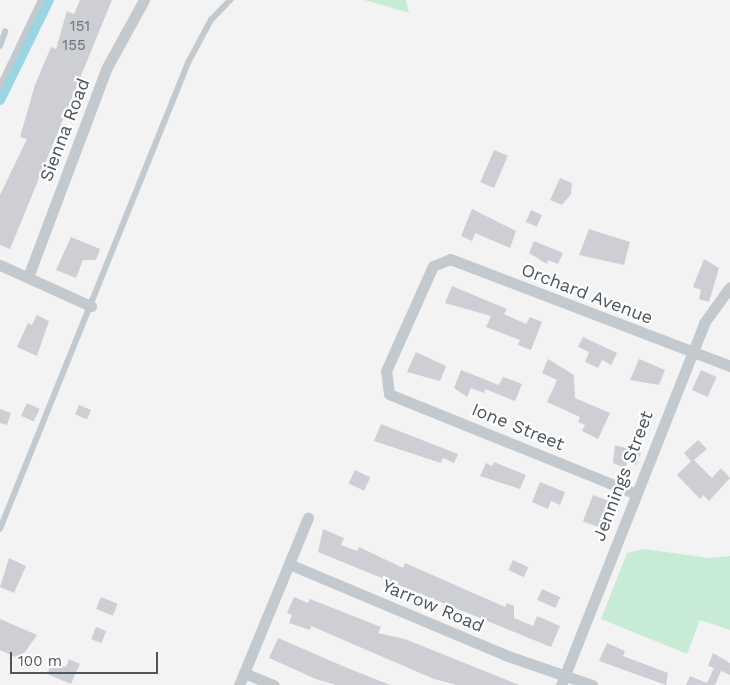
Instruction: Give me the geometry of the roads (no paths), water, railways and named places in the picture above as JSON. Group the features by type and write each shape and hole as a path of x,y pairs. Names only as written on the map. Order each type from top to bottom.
{"street":[{"name":"Sienna Road","path":"28,277 106,69 144,0"},
{"name":"Orchard Avenue","path":"389,394 386,371 433,266 450,259 691,354 730,366"},
{"path":"0,265 91,306"},
{"name":"Jennings Street","path":"561,685 634,493 704,323 730,287"},
{"name":"Ione Street","path":"389,394 634,493"},
{"path":"240,685 308,518"},
{"name":"Yarrow Road","path":"289,564 505,655 565,674 592,685"},
{"path":"244,673 274,685"}],"lane":[{"path":"0,86 41,0"},
{"path":"0,529 188,63 211,20 230,0"},
{"path":"0,46 5,32"}],"waterway":[{"path":"0,100 49,0"}]}
